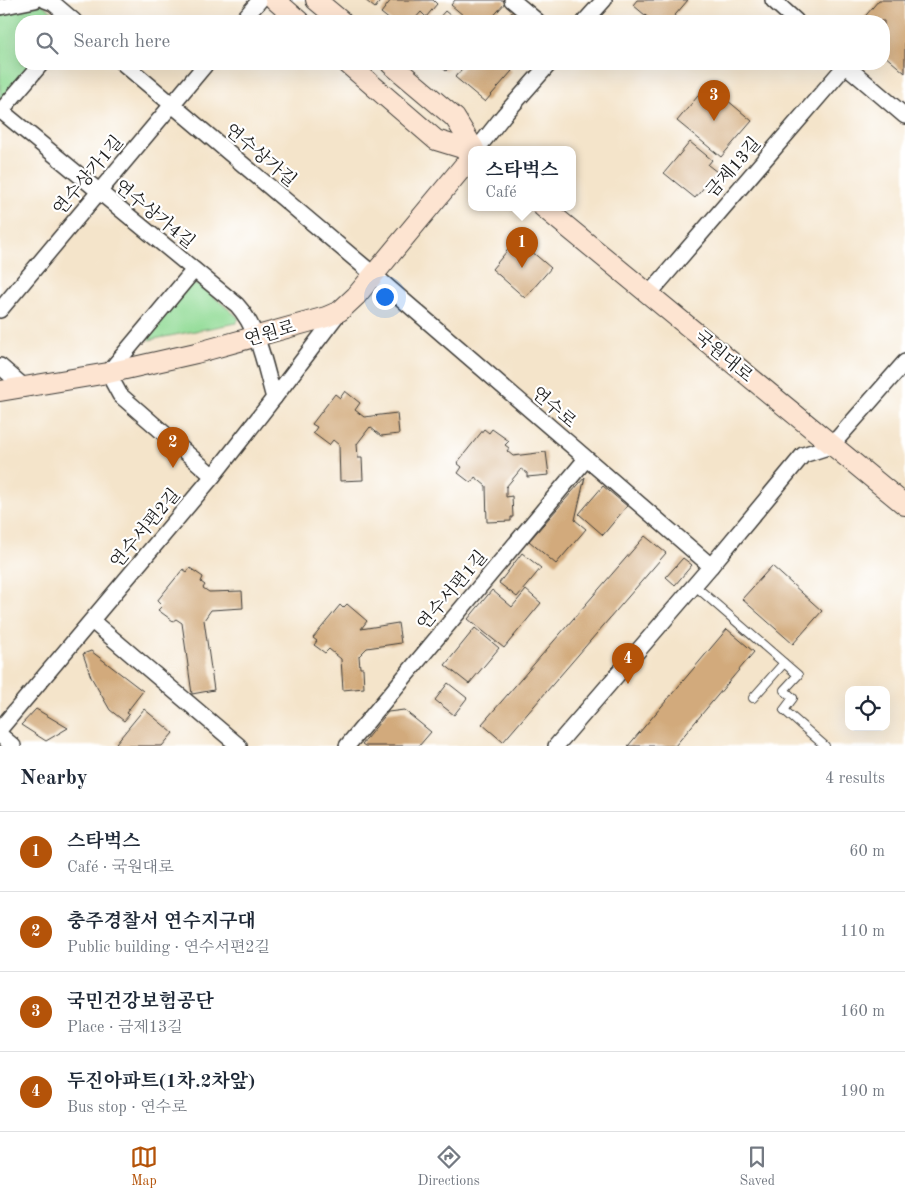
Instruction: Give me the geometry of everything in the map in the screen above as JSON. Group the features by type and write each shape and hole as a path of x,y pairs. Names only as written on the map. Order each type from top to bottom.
{"street":[{"path":"0,7 35,0"},
{"path":"45,0 67,15"},
{"path":"247,15 260,0"},
{"path":"275,0 292,15"},
{"path":"316,0 334,15"},
{"path":"512,0 530,15"},
{"path":"590,15 604,0"},
{"path":"772,0 789,15"},
{"path":"0,111 36,70"},
{"name":"연수상가길","path":"131,70 374,275"},
{"name":"연수상가1길","path":"0,310 201,70"},
{"path":"355,70 436,140 468,148"},
{"path":"398,70 455,118 472,146"},
{"path":"477,146 544,70"},
{"name":"금제13길","path":"649,294 840,70"},
{"path":"852,70 905,116"},
{"name":"연수상가4길","path":"0,111 244,313 256,336"},
{"name":"연원로","path":"0,391 108,373 196,354 326,317 340,311 374,275 468,161"},
{"name":"국원대로","path":"548,211 905,506"},
{"name":"연수상가4길","path":"108,373 194,270"},
{"name":"연수로","path":"374,275 711,566"},
{"name":"연수서편2길","path":"0,729 213,476 340,311"},
{"path":"256,336 274,398"},
{"path":"556,746 804,455 831,446 905,362"},
{"path":"0,366 23,386"},
{"path":"108,373 120,396 213,476"},
{"name":"연수서편1길","path":"347,746 586,460"},
{"path":"92,621 239,746"},
{"path":"0,735 13,746"}],"lane":[{"path":"694,585 798,675 784,690 793,698 784,710 825,746"},
{"path":"753,698 784,663"}],"green space":[{"path":"42,4 56,15 15,15 15,70 27,70 0,102 0,12"},
{"path":"191,284 201,286 239,318 236,323 149,340 147,335"}],"building":[{"path":"365,0 381,0 375,8"},
{"path":"391,0 433,0 437,4 428,15 424,15 421,12 418,15 384,15 381,13"},
{"path":"455,0 504,0 506,2 494,15 463,15 451,5"},
{"path":"637,0 688,0 675,15 645,15 633,5"},
{"path":"879,0 905,0 905,73 890,60 890,15 866,15"},
{"path":"515,9 522,15 510,15"},
{"path":"445,11 450,15 441,15"},
{"path":"461,70 512,71 485,102 455,77"},
{"path":"708,84 752,121 721,157 677,121"},
{"path":"690,142 712,160 708,165 717,172 695,198 664,173"},
{"path":"517,239 551,268 525,298 492,269"},
{"path":"345,391 360,403 355,410 364,417 397,413 399,434 381,436 370,427 357,444 358,458 362,458 363,480 340,481 339,445 333,440 329,445 313,433 317,427 312,424 335,394 340,398"},
{"path":"484,429 489,433 492,429 509,441 505,445 509,448 507,451 513,456 546,452 549,475 527,477 527,473 521,469 506,487 506,497 512,496 513,517 511,517 511,521 487,522 486,486 475,477 471,483 458,473 462,467 457,463"},
{"path":"585,477 575,520 586,529 556,564 529,541"},
{"path":"603,486 627,506 603,535 579,514"},
{"path":"645,536 666,553 503,742 482,724"},
{"path":"522,553 541,568 517,597 499,583"},
{"path":"683,558 692,565 675,585 666,577"},
{"path":"772,566 822,611 793,644 742,599"},
{"path":"190,568 203,577 201,582 205,585 203,588 209,592 242,591 243,608 211,610 204,620 214,690 192,694 182,623 176,619 173,621 158,610 162,606 157,601 183,569 187,572"},
{"path":"492,590 512,607 526,590 541,603 504,648 468,619"},
{"path":"347,604 367,621 361,629 398,623 401,643 367,648 359,656 360,668 363,668 364,688 343,690 341,659 329,649 325,653 314,645 317,641 313,638 340,605 343,608"},
{"path":"475,628 499,648 469,684 445,665"},
{"path":"727,629 754,652 675,746 628,746"},
{"path":"91,651 143,691 126,713 129,715 124,721 110,710 91,677 83,654"},
{"path":"448,683 467,698 454,715 435,700"},
{"path":"36,709 68,728 46,741 21,725"},
{"path":"144,709 173,733 162,746 120,746 116,743"},
{"path":"404,710 431,732 419,746 365,746 362,744 388,712"}],"place":[{"name":"국민건강보험공단","path":"714,121"},
{"name":"스타벅스","path":"522,268"},
{"name":"충주경찰서 연수지구대","path":"173,468"},
{"name":"두진아파트(1차.2차앞)","path":"628,684"}]}
